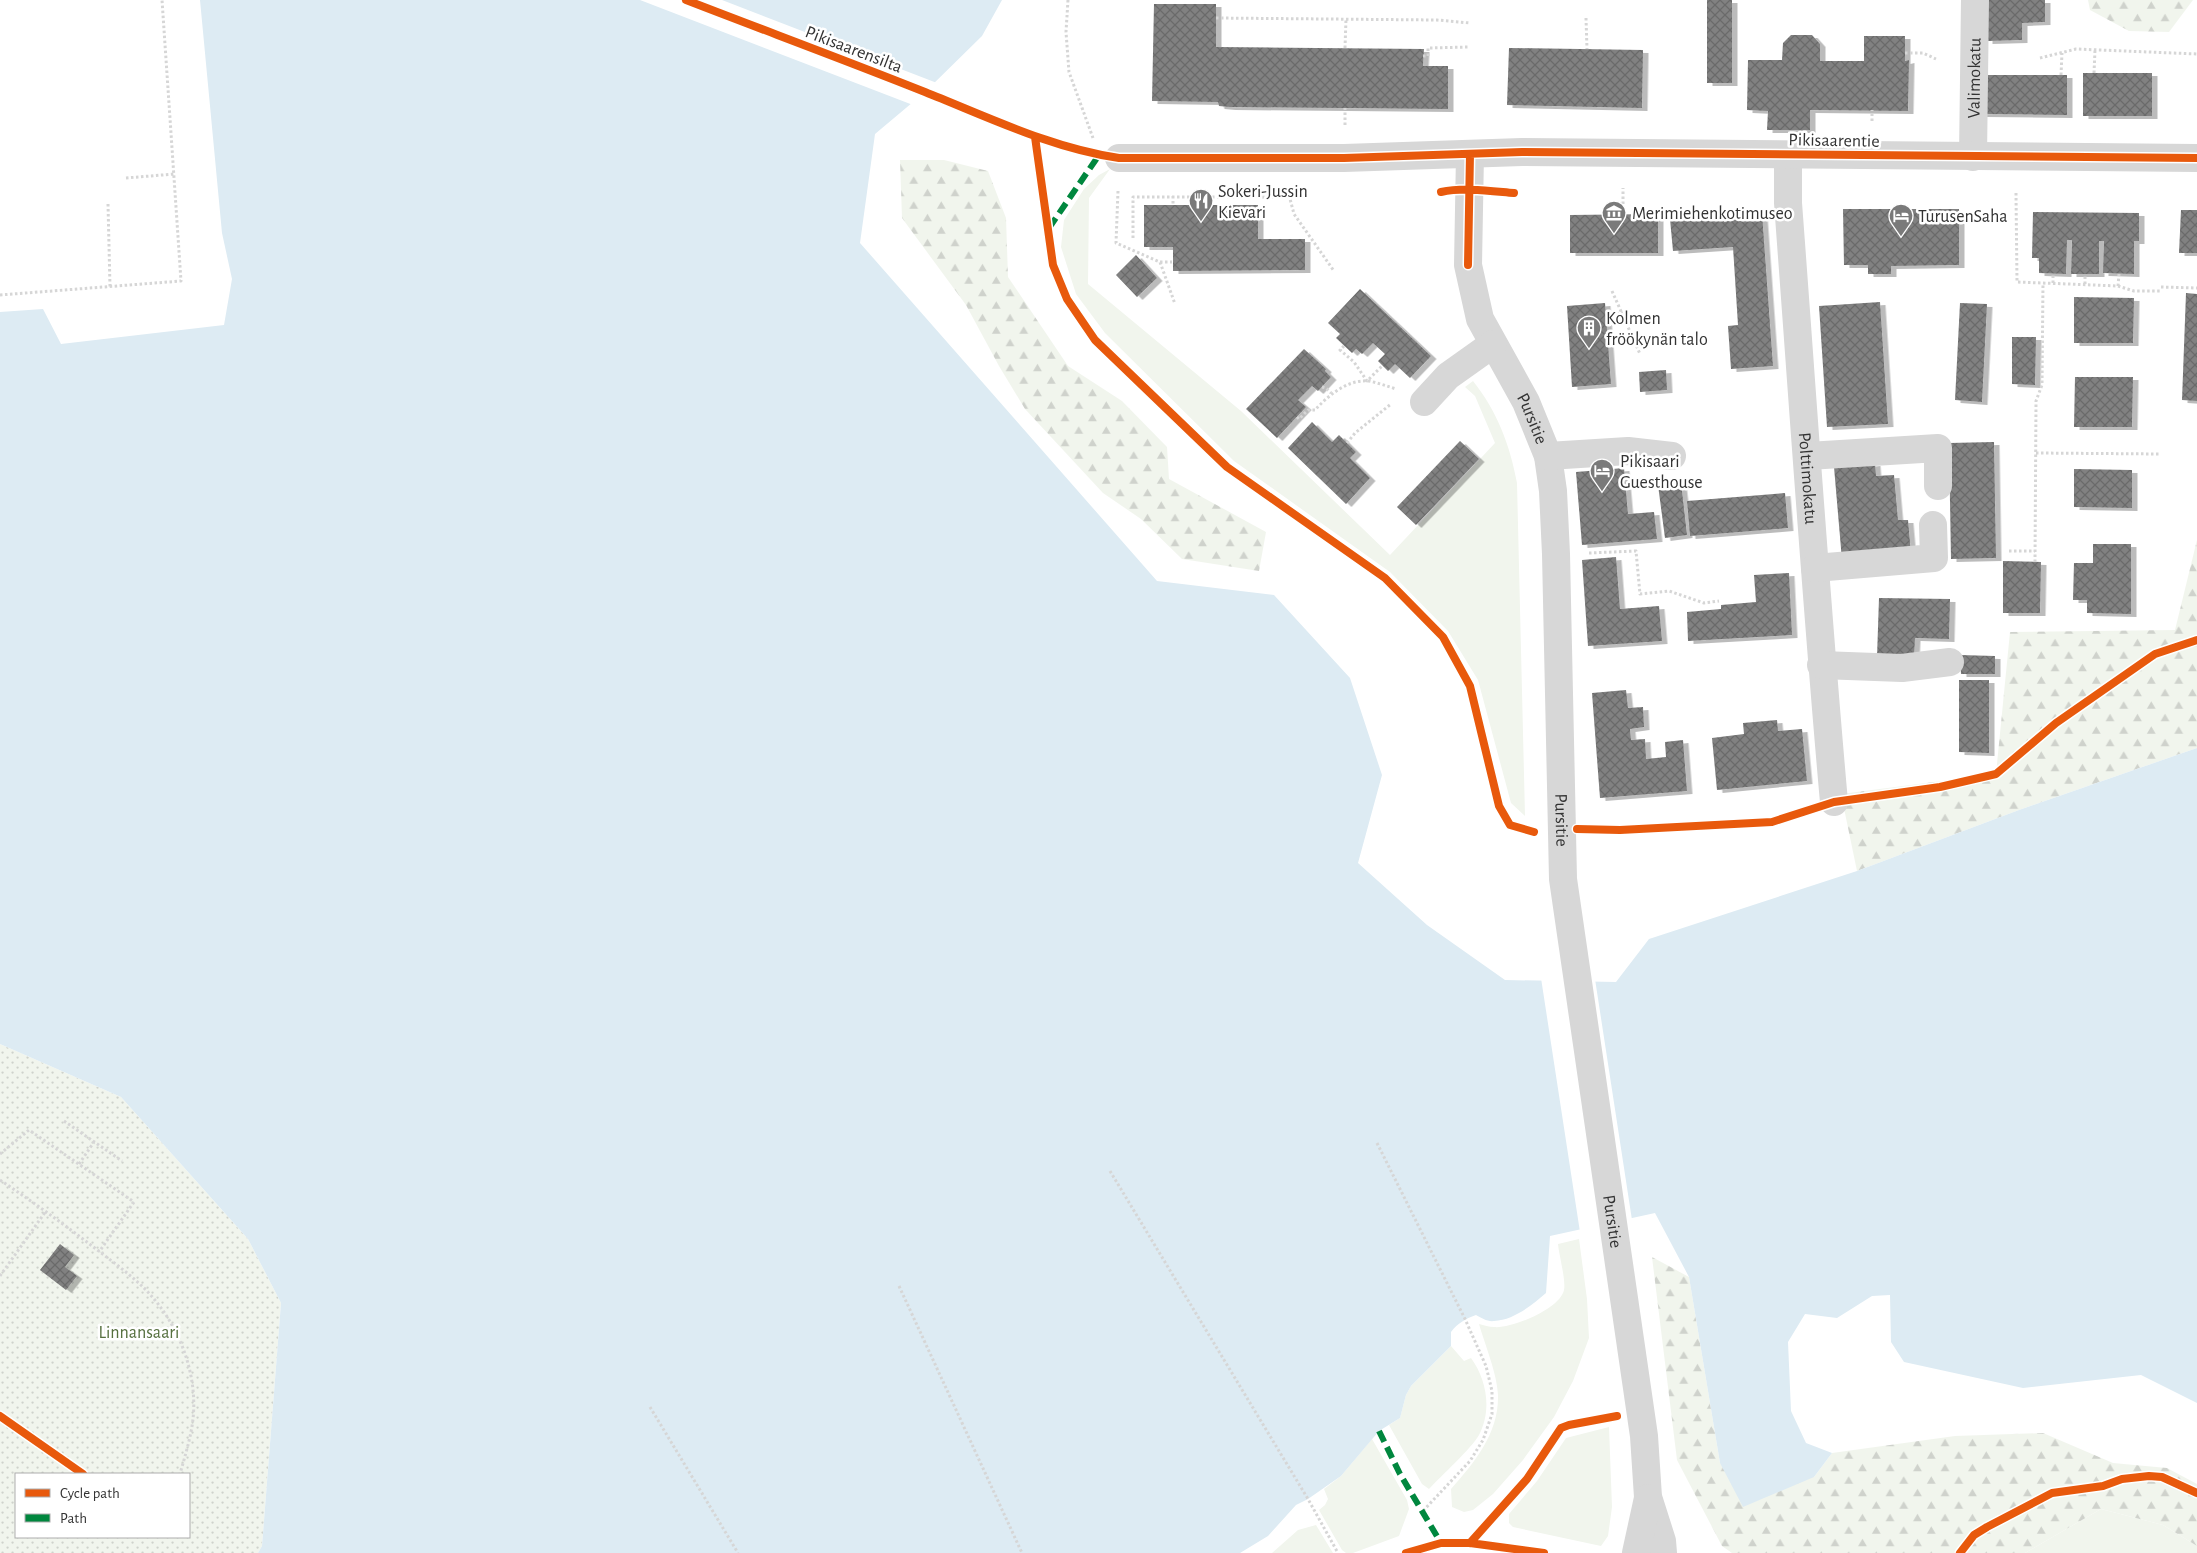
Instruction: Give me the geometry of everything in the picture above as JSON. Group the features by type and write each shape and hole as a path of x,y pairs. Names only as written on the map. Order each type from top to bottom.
{"street":[{"name":"Valimokatu","path":"1973,157 1975,0"},
{"name":"Pikisaarentie","path":"1109,156 1288,157 1522,152 2197,158"},
{"name":"Pursitie","path":"1470,154 1468,265 1480,319 1526,402 1548,456 1553,491 1563,879 1644,1436 1648,1497 1662,1541 1663,1553"},
{"name":"Polttimokatu","path":"1788,155 1788,203 1808,456 1821,665 1834,802"},
{"path":"1416,397 1493,344"},
{"path":"1808,456 1938,448 1938,486"},
{"path":"1548,456 1628,451 1672,456"},
{"path":"1815,568 1934,558 1933,525"},
{"path":"1821,665 1902,668 1950,662"},
{"name":"Pursitie","path":"1636,1553 1648,1497"}],"path":[{"path":"0,296 182,282 162,0"},
{"path":"1068,0 1066,32 1070,72 1109,156 1116,243 1160,262 1172,262"},
{"path":"1216,18 1437,20 1470,23"},
{"path":"1586,18 1587,49"},
{"path":"1346,19 1346,48"},
{"path":"1423,56 1428,56 1428,48 1470,47"},
{"path":"2040,58 2076,49 2197,54"},
{"path":"2094,50 2094,72"},
{"path":"1905,53 1923,53 1936,59"},
{"path":"2061,75 2062,53"},
{"path":"1027,133 1044,139"},
{"path":"1035,137 1053,265 1067,299 1095,340 1227,467 1385,578 1442,637 1470,686 1499,806 1510,825 1534,832"},
{"path":"1288,157 1289,197 1294,214 1334,271"},
{"path":"126,178 174,174"},
{"path":"1623,188 1623,214"},
{"path":"2016,193 2017,282 2118,286 2134,291 2197,288"},
{"path":"1173,196 1173,205"},
{"path":"1133,238 1133,197 1289,197"},
{"path":"108,204 110,287"},
{"path":"1160,262 1175,304"},
{"path":"2053,274 2053,283"},
{"path":"2085,274 2085,284"},
{"path":"2118,286 2119,274"},
{"path":"2035,562 2036,401 2042,385 2043,283"},
{"path":"1612,291 1640,354"},
{"path":"1606,314 1623,313"},
{"path":"1344,346 1340,350 1354,362 1367,381"},
{"path":"1367,381 1382,366"},
{"path":"1296,417 1299,419 1308,410 1315,410 1331,393 1346,386 1367,381 1416,397"},
{"path":"1322,387 1331,393"},
{"path":"1347,443 1355,433 1416,397"},
{"path":"2036,453 2161,454"},
{"path":"1556,554 1636,550 1640,594 1669,591 1704,604 1719,601"},
{"path":"2009,551 2035,551"},
{"path":"1586,829 1620,830 1772,822 1834,802 1940,787 1996,774 2056,723 2155,654 2197,640"},
{"path":"64,1121 122,1161"},
{"path":"0,1154 29,1130 134,1202 99,1252"},
{"path":"79,1164 94,1142"},
{"path":"1377,1143 1468,1326 1486,1366 1492,1391 1492,1414 1484,1440 1470,1461 1422,1512"},
{"path":"1110,1171 1338,1553"},
{"path":"0,1180 46,1210 99,1252 146,1290 165,1312 187,1356 192,1387 193,1418 180,1473"},
{"path":"0,1276 46,1210"},
{"path":"899,1286 1022,1553"},
{"path":"650,1407 738,1553"}],"green space":[{"path":"2088,0 2193,0 2169,32 2129,31 2090,10"},
{"path":"900,160 944,160 988,171 1006,218 1008,277 1068,366 1122,401 1167,447 1169,479 1266,532 1259,571 1182,559 1141,519 1103,493 1025,409 966,305 902,218"},
{"path":"1110,169 1089,198 1088,284 1241,411 1390,555 1495,443 1475,396 1465,387 1473,381 1489,404 1496,416 1511,455 1517,483 1525,816 1511,803 1478,680 1448,631 1390,572 1234,461 1105,333 1076,294 1061,247 1064,220 1084,189 1099,175"},
{"path":"2197,540 2197,748 2019,810 1857,871 1841,794 1996,774 2010,632 2175,630"},
{"name":"Linnansaari","path":"0,1044 121,1097 248,1239 281,1303 262,1546 258,1553 0,1553"},
{"path":"1579,1239 1587,1299 1589,1338 1573,1381 1554,1417 1523,1460 1493,1494 1473,1510 1464,1512 1452,1507 1451,1489 1484,1446 1490,1434 1497,1409 1497,1386 1479,1324 1494,1327 1512,1325 1545,1311 1554,1304 1561,1297 1564,1290 1558,1244"},
{"path":"1652,1257 1689,1277 1720,1463 1814,1477 1832,1453 1955,1436 2043,1433 2113,1463 2167,1468 2197,1484 2197,1546 2163,1525 2101,1509 2025,1553 1732,1553 1722,1546 1677,1460"},
{"path":"1451,1346 1464,1361 1471,1358 1481,1376 1486,1395 1485,1416 1475,1441 1429,1489 1422,1484 1389,1425 1400,1418 1406,1395 1411,1386"},
{"path":"1609,1427 1612,1507 1608,1536 1601,1546 1513,1527 1509,1523 1509,1514 1537,1481 1566,1438"},
{"path":"1372,1439 1407,1500 1409,1509 1399,1536 1353,1553 1346,1553 1342,1550 1319,1510 1328,1499 1324,1489 1341,1476"},
{"path":"2101,1509 2163,1525 2197,1546 2197,1553 2025,1553"},
{"path":"1316,1525 1333,1553 1272,1553 1298,1530"}],"shaded area":[{"path":"200,0 1002,0 982,36 925,92 875,134 860,243 1157,581 1274,595 1350,678 1382,775 1358,863 1427,925 1505,980 1616,982 1649,939 1857,871 2019,810 2197,748 2197,1403 2141,1375 2023,1388 1904,1362 1891,1342 1890,1295 1872,1296 1837,1318 1805,1314 1788,1342 1791,1411 1806,1443 1832,1453 1814,1477 1743,1507 1720,1463 1689,1277 1655,1213 1550,1236 1546,1293 1529,1307 1509,1318 1492,1321 1485,1320 1476,1315 1459,1324 1451,1332 1451,1346 1411,1386 1406,1395 1400,1418 1379,1431 1341,1476 1296,1505 1268,1536 1240,1553 258,1553 262,1546 281,1303 248,1239 121,1097 0,1044 0,312 43,309 61,344 224,325 232,279 222,233"}],"pier":[{"path":"640,0 722,0 937,83 913,105"},
{"path":"1541,978 1595,979 1632,1220 1580,1232"}],"building":[{"path":"1707,0 1732,0 1732,83 1707,83"},
{"path":"1987,0 2045,0 2045,22 2022,23 2022,40 1987,41"},
{"path":"1154,4 1216,4 1216,47 1424,49 1423,66 1448,66 1448,109 1230,107 1219,106 1218,102 1152,101"},
{"path":"1791,35 1812,35 1820,44 1820,61 1864,61 1864,36 1905,36 1905,61 1909,60 1908,111 1810,110 1810,130 1767,130 1768,111 1747,110 1748,60 1782,60 1783,43"},
{"path":"1509,48 1643,50 1642,108 1507,105"},
{"path":"2083,73 2152,73 2152,116 2083,116"},
{"path":"1981,75 2067,75 2067,115 1981,114"},
{"name":"Sokeri-Jussin Kievari","path":"1144,205 1258,205 1258,239 1305,239 1305,270 1173,271 1173,247 1144,247"},
{"name":"TurusenSaha","path":"1843,209 1959,209 1959,265 1891,266 1891,274 1868,274 1868,265 1844,265"},
{"path":"2181,210 2197,210 2197,253 2179,253"},
{"path":"2033,212 2139,213 2139,241 2134,241 2134,274 2103,273 2104,241 2099,241 2099,274 2071,274 2072,240 2067,240 2066,274 2039,273 2039,258 2032,258"},
{"path":"1762,213 1773,366 1731,369 1728,326 1738,325 1733,247 1673,251 1670,219"},
{"name":"Merimiehenkotimuseo","path":"1658,214 1658,253 1570,253 1570,215"},
{"path":"1136,255 1157,278 1137,297 1116,275"},
{"path":"1360,289 1431,356 1410,378 1395,364 1388,371 1378,361 1385,354 1373,343 1362,354 1356,349 1352,353 1336,338 1340,334 1328,323"},
{"path":"2186,293 2197,294 2197,401 2182,400"},
{"path":"2074,297 2134,298 2133,343 2074,343"},
{"path":"1880,302 1888,424 1827,427 1819,306"},
{"name":"Kolmen fröökynän talo","path":"1605,303 1611,384 1572,387 1567,306"},
{"path":"1960,303 1987,304 1982,402 1955,400"},
{"path":"2012,337 2036,337 2035,385 2012,384"},
{"path":"1304,349 1326,369 1325,371 1331,377 1318,391 1312,386 1298,400 1306,407 1277,438 1246,409"},
{"path":"1666,370 1667,390 1640,392 1639,372"},
{"path":"2075,377 2133,377 2132,427 2074,427"},
{"path":"1312,422 1332,442 1339,435 1356,452 1350,458 1370,478 1346,504 1288,448"},
{"path":"1460,441 1479,459 1416,525 1397,507"},
{"path":"1994,442 1996,558 1951,559 1949,443"},
{"path":"1875,463 1876,476 1894,475 1898,520 1908,520 1911,554 1842,560 1834,467"},
{"name":"Pikisaari Guesthouse","path":"1624,468 1628,514 1654,512 1657,539 1582,545 1576,472"},
{"path":"2074,469 2132,470 2132,508 2074,507"},
{"path":"1681,482 1687,535 1665,538 1658,485"},
{"path":"1785,493 1788,528 1690,536 1687,501"},
{"path":"2093,544 2131,544 2131,614 2087,613 2087,600 2073,600 2074,563 2093,563"},
{"path":"1616,557 1620,609 1659,606 1662,641 1588,646 1582,560"},
{"path":"2003,561 2041,562 2040,613 2003,613"},
{"path":"1789,573 1792,635 1688,641 1687,612 1721,609 1721,605 1756,602 1754,575"},
{"path":"1879,598 1950,599 1949,639 1915,638 1914,658 1877,657"},
{"path":"1960,655 1995,656 1995,674 1961,674"},
{"path":"1959,680 1989,680 1989,753 1959,752"},
{"path":"1626,690 1628,708 1643,707 1644,727 1630,729 1631,740 1645,739 1646,759 1666,757 1665,742 1683,740 1687,791 1600,798 1592,693"},
{"path":"1777,720 1778,731 1802,729 1807,781 1717,790 1712,738 1744,734 1743,723"},
{"path":"60,1244 74,1255 65,1267 77,1276 66,1290 40,1270"}],"marked path":[{"path":"1049,228 1099,155"},
{"path":"1379,1431 1400,1474 1441,1543"}],"cycle path":[{"name":"Pikisaarensilta","path":"686,0 895,80 1020,131 1069,147 1119,158 1344,158 1522,152 2197,158"},
{"path":"1035,137 1053,265 1067,299 1095,340 1227,467 1385,578 1443,637 1470,686 1499,806 1510,825 1534,832"},
{"path":"1468,265 1470,154"},
{"path":"1441,192 1487,190 1514,193"},
{"path":"1577,829 1620,830 1772,822 1834,802 1940,787 1996,774 2056,723 2155,654 2197,640"},
{"path":"0,1416 82,1473"},
{"path":"1470,1543 1527,1479 1561,1428 1617,1416"},
{"path":"1960,1553 1974,1535 2052,1493 2103,1486 2122,1479 2149,1476 2162,1477 2197,1493"},
{"path":"1406,1553 1441,1543 1470,1543 1544,1553"}],"place":[{"name":"Sokeri-Jussin Kievari","path":"1201,222"},
{"name":"Merimiehenkotimuseo","path":"1614,234"},
{"name":"TurusenSaha","path":"1901,237"},
{"name":"Kolmen fröökynän talo","path":"1589,349"},
{"name":"Pikisaari Guesthouse","path":"1602,492"}]}
